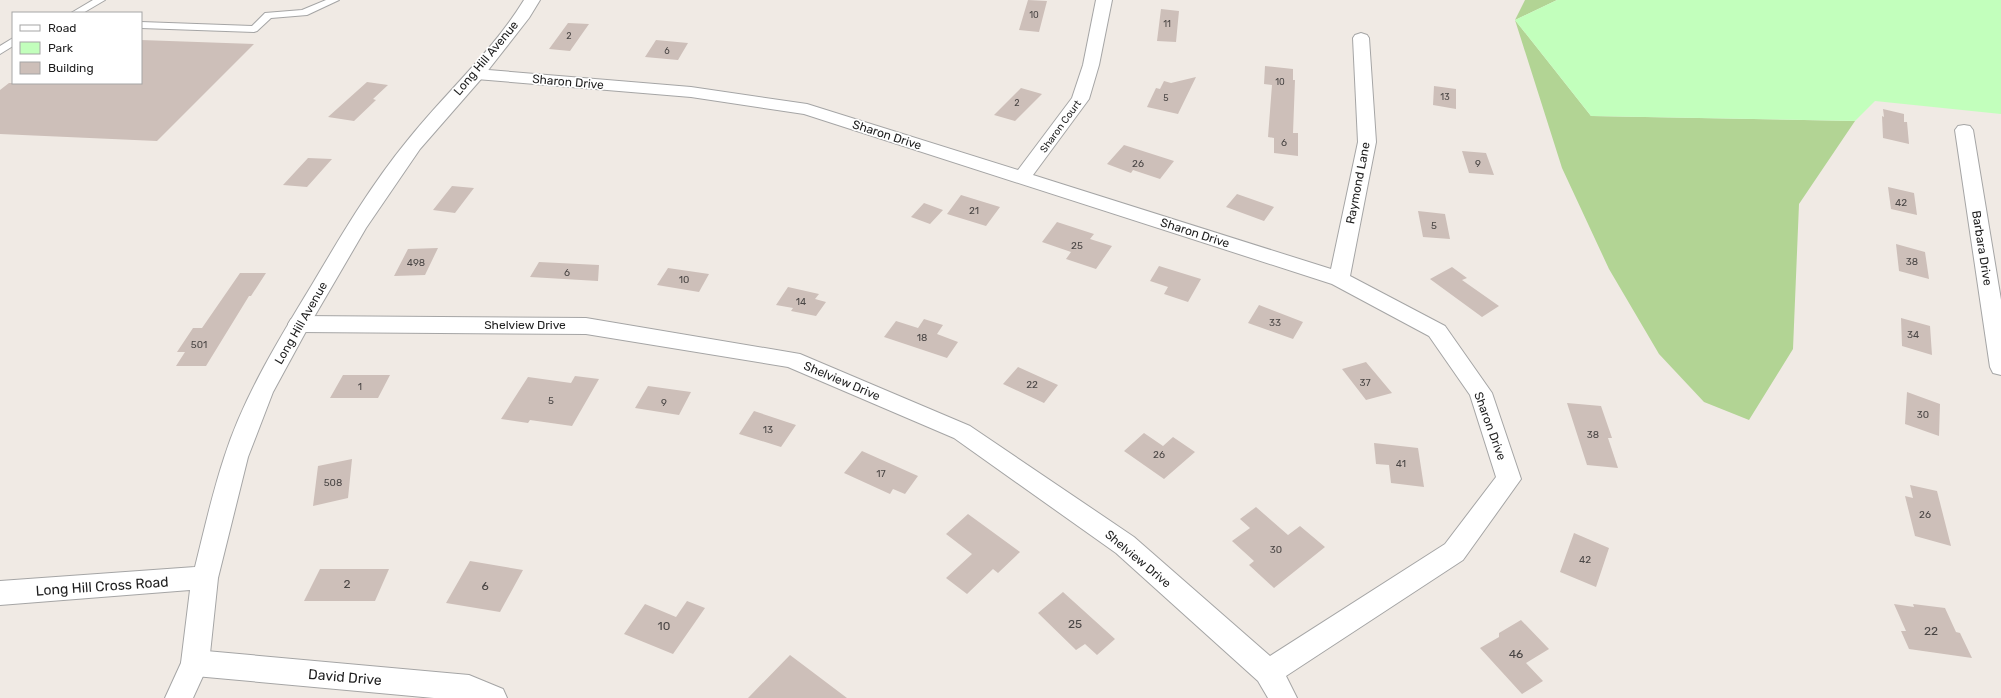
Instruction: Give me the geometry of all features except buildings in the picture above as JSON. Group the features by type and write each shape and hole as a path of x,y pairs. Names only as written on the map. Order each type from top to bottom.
{"street":[{"name":"Long Hill Avenue","path":"178,698 195,663 205,578 236,457 262,392 299,324 357,226 413,145 476,74 523,15 532,0"},
{"name":"Sharon Court","path":"1022,177 1080,99 1091,65 1104,0"},
{"name":"Raymond Lane","path":"1339,279 1367,142 1361,38"},
{"name":"Sharon Drive","path":"476,74 691,92 807,109 1339,279 1437,331 1481,393 1509,479 1454,552 1268,672"},
{"name":"Barbara Drive","path":"1964,130 2001,367"},
{"name":"Shelview Drive","path":"299,324 586,326 792,360 962,432 1125,546 1268,672 1283,698"},
{"name":"Long Hill Cross Road","path":"0,593 205,578"},
{"name":"David Drive","path":"195,663 469,688 493,698"}],"lane":[{"path":"78,12 100,0"},
{"path":"142,25 254,29 268,15 304,13 334,0"},
{"path":"0,51 12,42"}],"green space":[{"path":"1525,0 1557,0 1515,20"},
{"path":"1557,0 2001,0 2001,114 1875,101 1855,121 1591,116 1515,20"},
{"path":"1515,20 1591,116 1855,121 1799,204 1793,349 1749,420 1704,402 1659,354 1609,269 1562,168"}]}
